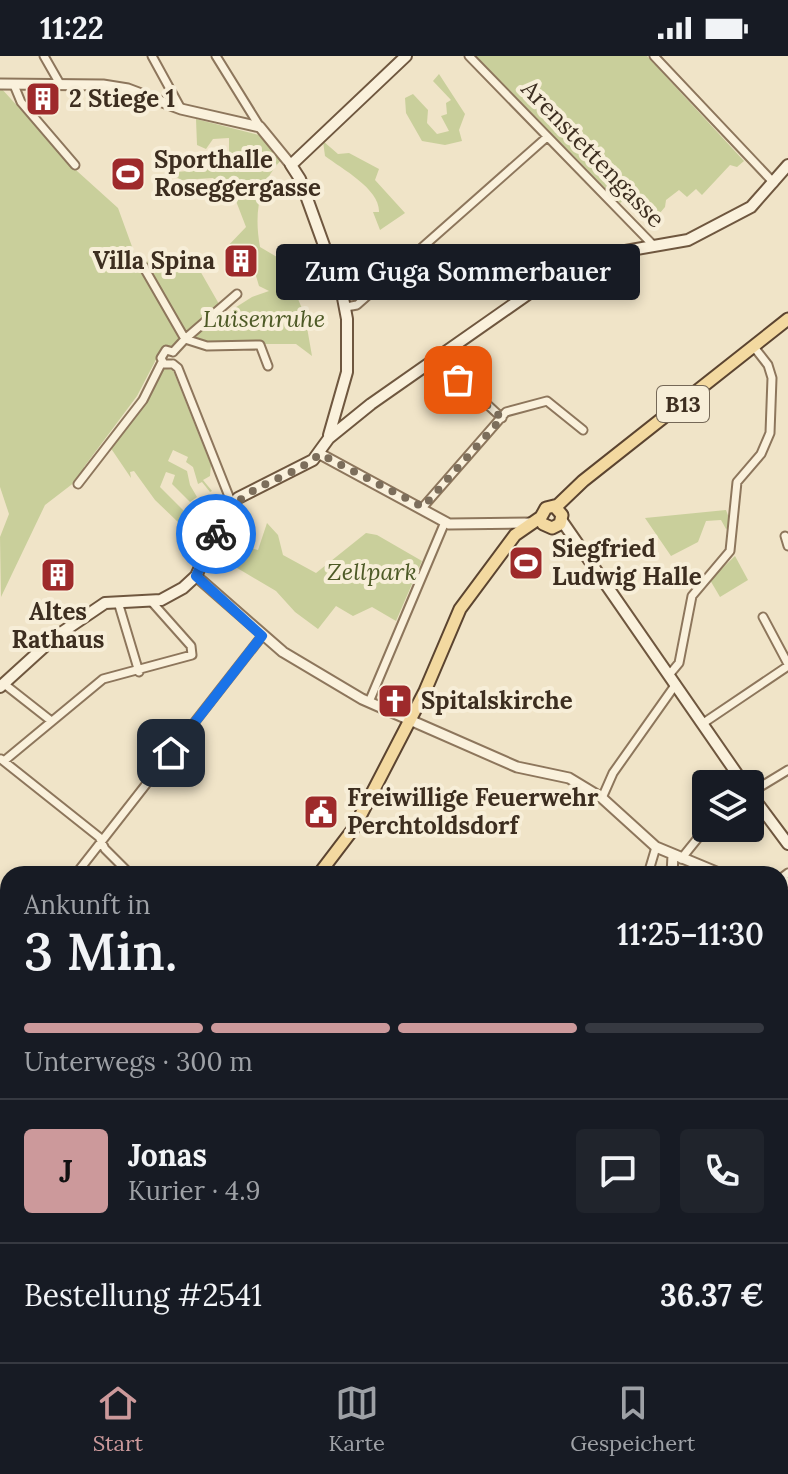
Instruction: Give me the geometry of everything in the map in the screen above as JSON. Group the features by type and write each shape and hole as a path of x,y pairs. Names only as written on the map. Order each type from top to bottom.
{"main road":[{"path":"2,685 75,623 105,603 151,601 169,596 196,576 232,504 248,491 320,454 329,438 349,358 346,307 300,179 291,165 403,57"},
{"path":"329,438 371,404 561,271 597,256 688,240 751,207 788,165"},
{"name":"B13","path":"325,866 354,828 460,609 502,553 549,519 576,487 788,319"},
{"path":"549,519 574,540 734,770"},
{"path":"764,812 788,844"}],"street":[{"path":"44,56 60,84"},
{"path":"152,56 181,109"},
{"path":"216,56 260,127 291,165"},
{"name":"Arenstettengasse","path":"469,56 654,246"},
{"path":"654,56 774,183"},
{"path":"0,84 103,85 128,89 181,109 260,127"},
{"path":"14,85 21,102 75,165"},
{"path":"346,307 357,305 547,137"},
{"path":"143,266 185,339 207,346 260,345 268,366"},
{"path":"173,364 173,352 237,294"},
{"path":"602,798 613,773 672,679 679,663 692,596 730,551 737,482 761,454 770,433 772,378 768,365 754,347"},
{"path":"78,484 143,400 162,362 163,352 173,352"},
{"path":"438,359 502,418"},
{"path":"162,362 178,368 232,504"},
{"path":"423,507 502,418 518,407 547,401 583,430"},
{"path":"320,454 423,507 445,522 549,519"},
{"path":"369,702 445,522"},
{"path":"785,536 788,546"},
{"path":"196,576 262,636 369,702 517,767 569,778 602,798 656,847 700,866"},
{"path":"123,866 101,842 2,760 103,679 189,657 193,651 151,601"},
{"path":"118,602 139,672"},
{"path":"702,724 788,665 763,617"},
{"path":"82,866 262,636"},
{"path":"2,685 50,720"},
{"path":"764,785 788,770"},
{"path":"674,866 677,857 692,842"},
{"path":"650,866 656,847"}],"green space":[{"path":"476,56 647,56 744,161 737,167 730,165 702,195 696,189 687,197 679,190 666,200 665,207 654,220 632,195 620,203"},
{"path":"439,74 465,114 459,130 462,141 445,145 422,141 406,113 405,98 413,94 428,110 427,123 437,134 449,131 441,116 447,114 446,103 451,100 433,81"},
{"path":"0,87 77,171 118,208 138,263 191,255 219,304 173,346 161,350 137,396 84,467 84,475 45,505 1,597 0,537 9,514 0,487"},
{"name":"Luisenruhe","path":"196,119 259,135 281,160 267,180 260,200 260,247 282,260 305,316 312,356 296,344 200,344 192,335 252,297 269,291 259,286 248,249 226,248 246,227 236,201 213,178 182,180 167,173 229,167 229,138 213,139 206,149 197,145"},
{"path":"323,141 338,154 349,153 379,169 375,180 405,213 380,230 373,212 379,212 373,195 359,180 325,156"},
{"path":"161,368 173,370 211,465 210,476 203,480 210,492 202,482 198,484 193,467 186,462 188,457 173,450 168,461 187,471 197,497 190,502 172,484 175,475 166,472 160,487 189,516 179,523 155,500 134,471 130,472 131,478 110,447"},
{"path":"726,510 732,526 726,529 721,520 706,521 698,542 671,556 645,518"},
{"name":"Zellpark","path":"267,523 278,535 283,555 316,573 366,533 377,535 422,561 396,621 372,607 353,616 336,606 318,629 295,612 276,591 212,553 222,529 230,543 258,550"},
{"path":"735,556 748,580 720,597 710,580"}],"way so far":[{"path":"216,534 225,512 238,498 320,454 423,507 502,418 458,380"}],"place":[{"name":"2 Stiege 1","path":"43,99"},
{"name":"Sporthalle Roseggergasse","path":"128,174"},
{"name":"Villa Spina","path":"241,261"},
{"name":"Zum Guga Sommerbauer","path":"458,380"},
{"name":"Siegfried Ludwig Halle","path":"526,563"},
{"name":"Altes Rathaus","path":"58,575"},
{"name":"Spitalskirche","path":"395,701"},
{"name":"Freiwillige Feuerwehr Perchtoldsdorf","path":"321,812"}],"route":[{"path":"171,753 262,636 196,576 216,534"}]}
